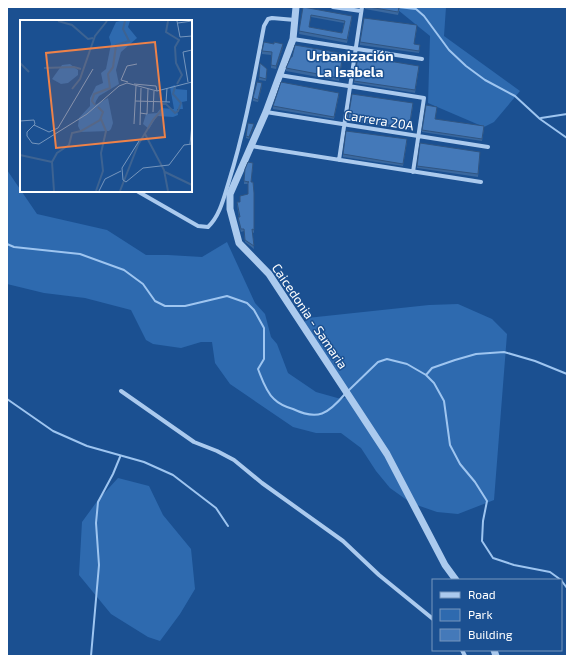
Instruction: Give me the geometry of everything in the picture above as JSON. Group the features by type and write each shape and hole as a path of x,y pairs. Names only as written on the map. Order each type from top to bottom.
{"street":[{"name":"Caicedonia - Samaria","path":"296,7 296,20 293,39 266,112 230,194 230,209 240,242 268,274 387,454 445,565 455,579"},
{"path":"333,7 361,9 339,160"},
{"path":"139,192 198,226 208,227 214,222 222,204 240,146 264,26 268,19 272,18 296,20"},
{"path":"293,39 422,59"},
{"path":"280,76 424,98 413,172"},
{"name":"Carrera 20A","path":"266,112 488,147"},
{"path":"251,146 481,182"},
{"path":"121,391 194,442 217,451 234,460 262,483 343,541 379,575 432,618"}],"green space":[{"path":"398,7 446,7 444,36 520,91 494,122 484,127 428,103 430,36 398,10"},
{"path":"7,170 20,189 20,192 22,192 37,214 107,230 146,255 202,257 227,242 255,303 265,314 271,337 277,344 288,373 316,392 341,399 347,397 302,327 307,318 429,305 458,304 492,319 507,334 494,500 458,514 437,512 411,503 390,488 376,471 361,448 341,433 316,433 293,427 230,384 215,363 212,342 201,342 181,348 153,344 146,340 131,310 85,298 44,293 7,284"},
{"path":"118,478 149,486 163,515 191,549 195,589 180,614 160,641 148,637 111,614 79,575 82,522 98,500"}],"building":[{"path":"303,7 352,16 347,40 299,31","holes":["311,15 345,21 342,33 309,27"]},
{"path":"369,7 399,7 398,12"},
{"path":"364,18 417,25 414,44 420,45 419,51 360,42"},
{"path":"264,42 283,44 276,66 271,65 272,52 262,51"},
{"path":"295,45 343,54 339,78 286,68 292,57"},
{"path":"358,56 419,66 415,90 354,81"},
{"path":"260,63 267,69 266,79 259,77"},
{"path":"257,82 262,83 258,100 253,98"},
{"path":"281,82 339,93 334,117 273,106"},
{"path":"352,94 413,103 409,128 348,119"},
{"path":"426,105 437,107 435,119 484,126 482,139 422,130"},
{"path":"248,123 254,124 249,137 246,136"},
{"path":"346,131 407,139 403,164 343,154"},
{"path":"420,143 480,152 478,174 417,166"},
{"path":"248,162 253,163 251,182 253,182 254,193 254,230 252,229 254,246 245,240 244,229 241,229 238,217 240,217 237,202 240,202 240,196 248,194 249,182 244,181 245,169"}],"waterway":[{"path":"398,7 416,9 424,16 449,50 466,66 485,80 515,96 540,119 567,138"},
{"path":"541,118 567,114"},
{"path":"7,244 14,247 80,254 124,270 143,284 155,301 165,306 185,306 227,296 247,303 254,310 264,328 264,359 258,369 266,389 274,399 283,405 302,413 316,415 328,411 345,394"},
{"path":"426,375 432,368 455,360 476,354 504,352 535,361 567,374"},
{"path":"348,391 378,362 387,359 407,364 426,375 434,383 444,401 450,445 460,464 475,482 487,501 483,521 482,541 493,558 514,565 550,572 560,579"},
{"path":"7,399 53,431 87,446 144,462 173,475 216,508 228,526"},
{"path":"91,656 99,565 96,523 98,502 120,457"},
{"path":"562,581 567,588"}],"district":[{"name":"Urbanización La Isabela","path":"350,64"}]}
